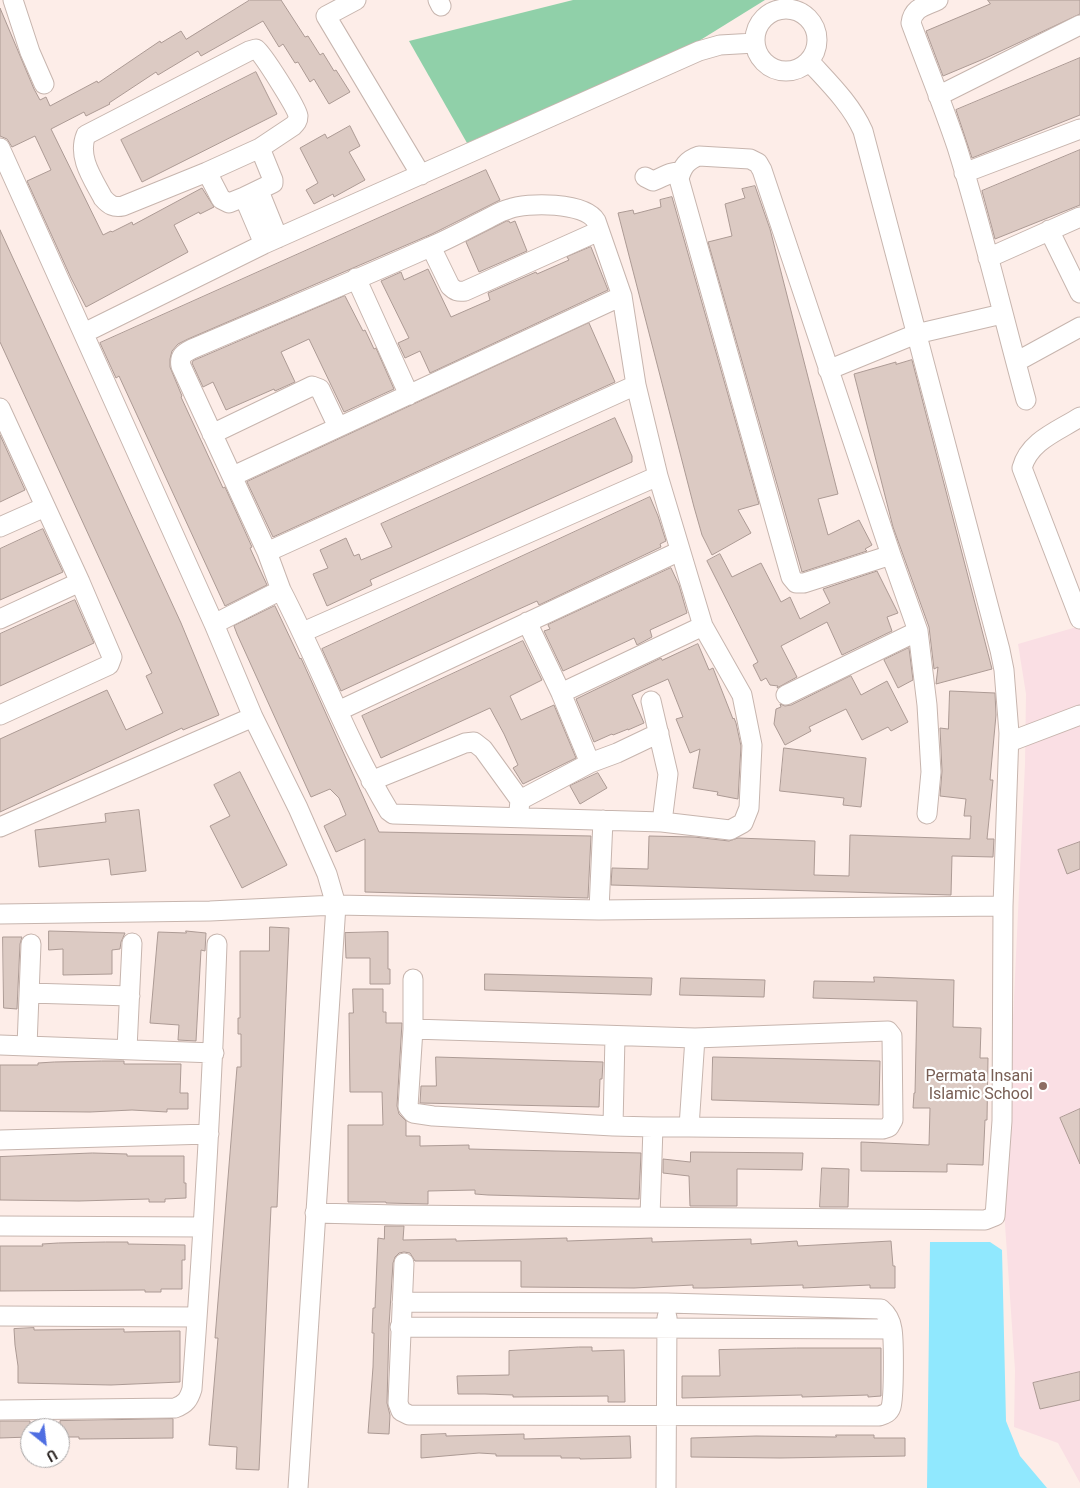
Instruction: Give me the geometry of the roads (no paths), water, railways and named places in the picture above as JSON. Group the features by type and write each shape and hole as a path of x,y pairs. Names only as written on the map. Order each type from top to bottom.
{"street":[{"path":"13,0 30,52 44,84"},
{"path":"356,0 326,16 421,175"},
{"path":"938,0 919,9 912,15 911,22 964,173 1026,400"},
{"path":"788,4 811,20 818,36 814,54 802,67 794,70 785,71 768,65 761,59 755,43 755,34 763,18 788,4"},
{"path":"938,96 1080,25"},
{"path":"84,333 271,241 699,51 720,45 755,43"},
{"path":"256,49 263,56 294,107 298,118 293,126 260,148 124,206 114,207 103,198 82,154 82,144 86,135 256,49"},
{"path":"315,1213 985,1220 995,1216 1002,1121 1003,906 1009,742 1004,670 863,131 845,101 809,61"},
{"path":"964,173 1080,129"},
{"path":"0,148 4,169 84,333 214,624 253,717 298,808 327,874 336,905 298,1488"},
{"path":"207,172 224,202 229,203 252,194 273,181 260,148"},
{"path":"891,555 804,583 796,583 791,577 679,179 681,172 688,162 700,156 750,159 758,163 762,170 828,370 918,631 927,705 931,772 928,814"},
{"path":"645,177 653,181 667,174 681,172"},
{"path":"252,194 271,241"},
{"path":"528,205 561,206 584,212 594,218 599,231 622,296 636,385 658,476 702,626 742,695 746,708 752,744 749,808 743,824 732,830 662,822 603,820 520,809 394,814 389,811 371,781 338,711 303,632 281,590 267,552 181,366 180,360 192,348 431,247 509,209 528,205"},
{"path":"988,258 1080,217"},
{"path":"1048,230 1080,293"},
{"path":"431,247 450,286 460,292 599,231"},
{"path":"356,278 409,395"},
{"path":"233,476 622,296"},
{"path":"828,370 916,334 1002,314"},
{"path":"1016,362 1080,327"},
{"path":"267,552 636,385"},
{"path":"212,434 312,386 320,389 338,427"},
{"path":"0,408 5,430 45,507 112,657 110,663 0,715"},
{"path":"1080,417 1034,445 1024,459 1022,468 1080,619"},
{"path":"303,632 658,476"},
{"path":"0,527 45,507"},
{"path":"338,711 680,551"},
{"path":"0,619 80,582"},
{"path":"214,624 281,590"},
{"path":"527,622 561,693 590,763"},
{"path":"561,693 702,626"},
{"path":"786,695 918,631"},
{"path":"651,701 668,774 662,822"},
{"path":"1009,742 1080,715"},
{"path":"0,827 253,717"},
{"path":"520,809 590,763 617,753 659,733"},
{"path":"371,781 465,743 474,742 483,748 520,809"},
{"path":"599,910 603,820"},
{"path":"0,914 210,911 336,905 599,910 1003,906"},
{"path":"127,1050 132,943"},
{"path":"27,1046 31,944"},
{"path":"0,1410 175,1408 183,1405 189,1398 192,1389 214,1053 217,944"},
{"path":"413,979 413,1029 408,1107 413,1113 442,1117 653,1127 883,1129 889,1127 893,1120 892,1036 888,1031 695,1038 413,1029"},
{"path":"29,993 130,996"},
{"path":"614,1126 615,1036"},
{"path":"689,1127 695,1038"},
{"path":"0,1045 214,1053"},
{"path":"650,1218 653,1127"},
{"path":"0,1140 209,1134"},
{"path":"0,1226 203,1227"},
{"path":"402,1302 667,1303 881,1309 885,1312 892,1329 892,1404 886,1414 880,1416 409,1415 401,1411 398,1403 400,1327 404,1263"},
{"path":"666,1488 667,1303"},
{"path":"0,1316 197,1317"},
{"path":"400,1327 892,1329"}],"water":[{"path":"930,1242 990,1242 1002,1250 1006,1421 1020,1456 1047,1488 927,1488"}],"place":[{"name":"Permata Insani Islamic School","path":"1043,1086"}]}
